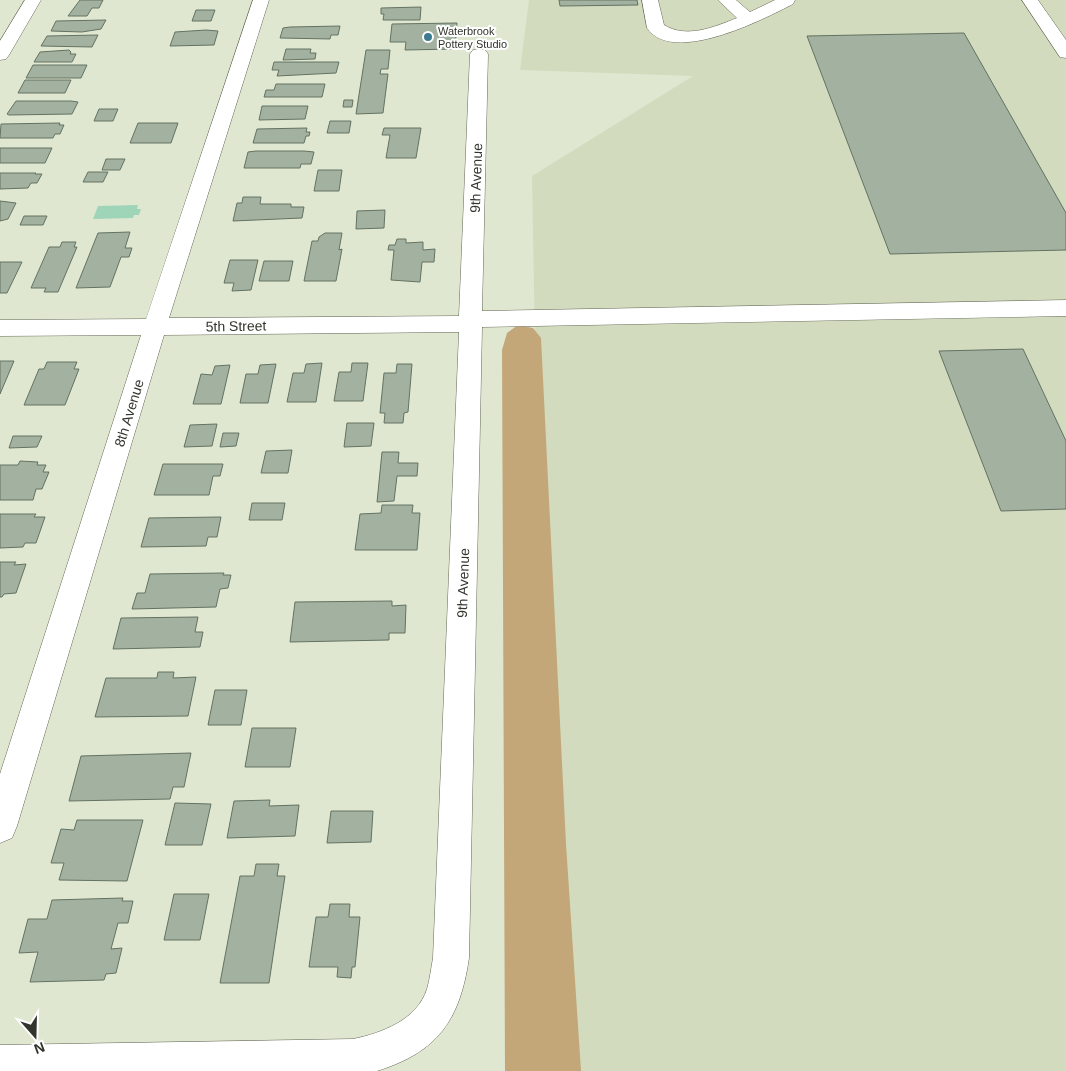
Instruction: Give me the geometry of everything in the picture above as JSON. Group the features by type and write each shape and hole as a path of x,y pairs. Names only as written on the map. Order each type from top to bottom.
{"street":[{"path":"0,55 33,0"},
{"name":"8th Avenue","path":"0,826 155,327 261,0"},
{"path":"650,0 656,28 670,36 711,32 749,20 786,0"},
{"path":"726,0 749,20"},
{"path":"1030,0 1066,53"},
{"name":"9th Avenue","path":"0,1064 352,1058 386,1050 404,1041 420,1030 432,1017 442,999 447,981 451,948 479,54"},
{"name":"5th Street","path":"0,328 472,322 1066,308"}],"shaded area":[{"path":"529,0 1066,0 1066,1071 548,1071 532,176 693,76 520,70"},
{"path":"138,205 137,209 141,209 139,215 134,215 133,218 93,219 98,206"},
{"path":"518,325 533,328 541,338 566,844 581,1071 505,1071 502,350 507,333"}],"building":[{"path":"80,0 103,0 99,8 92,8 87,16 68,16"},
{"path":"559,0 637,0 638,5 560,6"},
{"path":"421,7 420,20 383,20 384,14 381,14 381,8"},
{"path":"196,10 215,10 211,21 192,21"},
{"path":"106,20 101,29 82,32 51,31 56,21"},
{"path":"457,23 455,49 405,50 406,42 390,42 392,24"},
{"path":"340,26 338,35 331,35 330,39 280,38 283,28"},
{"path":"218,31 214,45 170,46 175,32"},
{"path":"964,33 1066,213 1066,250 890,254 807,36"},
{"path":"98,35 92,47 41,46 47,36"},
{"path":"286,49 311,49 310,53 316,53 315,59 283,60"},
{"path":"69,50 70,54 76,54 72,62 34,62 40,52"},
{"path":"366,50 390,50 388,69 381,69 380,74 388,74 383,113 356,114"},
{"path":"274,62 339,62 336,73 277,76 279,70 272,70"},
{"path":"33,65 87,65 81,78 26,78"},
{"path":"25,80 71,80 65,93 18,93"},
{"path":"276,84 325,84 322,97 264,97 266,90 274,90"},
{"path":"344,100 353,100 352,107 343,107"},
{"path":"16,101 78,102 72,114 7,114"},
{"path":"262,106 308,106 305,119 259,120"},
{"path":"99,109 118,109 113,121 94,121"},
{"path":"330,121 351,121 349,133 327,133"},
{"path":"60,123 59,125 64,125 60,134 55,134 53,138 0,138 1,124"},
{"path":"138,123 178,123 171,143 130,143"},
{"path":"307,128 306,132 310,132 309,136 306,136 304,143 253,143 257,129"},
{"path":"384,128 421,128 416,158 386,158 390,135 382,135"},
{"path":"0,148 52,148 45,163 0,163"},
{"path":"248,152 314,152 311,164 301,164 300,168 244,168"},
{"path":"106,159 125,159 120,170 102,170"},
{"path":"318,170 342,170 339,191 314,191"},
{"path":"88,172 108,172 103,182 83,182"},
{"path":"0,173 42,174 37,183 31,183 28,188 0,189"},
{"path":"243,197 261,197 260,204 291,204 291,207 304,207 302,218 233,221 237,203 242,203"},
{"path":"0,201 16,203 8,219 0,221"},
{"path":"385,210 384,228 356,229 357,211"},
{"path":"24,216 47,216 43,225 20,225"},
{"path":"130,232 125,248 132,248 129,257 121,257 110,287 76,288 98,233"},
{"path":"325,233 342,233 339,250 342,249 336,281 304,281 312,241 318,241 319,237"},
{"path":"397,239 406,239 406,243 423,242 423,250 435,249 434,262 422,262 420,282 391,280 394,250 388,250 389,245 395,245"},
{"path":"62,242 76,242 74,247 77,247 58,292 44,292 46,288 31,288 49,247 60,247"},
{"path":"230,260 258,260 251,290 232,291 234,283 224,283"},
{"path":"264,261 293,261 289,281 259,281"},
{"path":"0,262 22,262 7,293 0,293"},
{"path":"1023,349 1066,441 1066,509 1001,511 939,351"},
{"path":"0,361 14,361 0,394"},
{"path":"47,362 77,362 74,369 79,369 65,405 24,405 39,369 44,369"},
{"path":"322,363 316,402 287,402 293,373 304,373 306,364"},
{"path":"352,363 368,363 363,401 334,401 339,372 351,372"},
{"path":"276,364 268,403 240,403 246,374 258,374 260,365"},
{"path":"397,364 412,364 408,412 404,413 403,423 384,423 385,413 380,413 384,373 396,373"},
{"path":"230,365 221,404 193,404 201,374 212,375 215,366"},
{"path":"347,423 374,423 371,446 344,447"},
{"path":"217,424 212,446 184,447 190,425"},
{"path":"223,433 239,433 236,446 220,447"},
{"path":"13,436 42,436 37,447 9,448"},
{"path":"292,450 288,473 261,473 266,451"},
{"path":"382,452 399,452 398,463 418,463 417,476 397,476 394,501 377,502"},
{"path":"20,461 38,462 37,465 46,465 43,472 49,472 42,489 36,489 33,500 0,500 0,465 18,465"},
{"path":"163,464 223,464 220,476 213,476 209,495 154,495"},
{"path":"252,503 285,503 282,520 249,520"},
{"path":"382,505 413,505 412,513 420,513 417,550 355,550 360,514 381,513"},
{"path":"0,514 36,514 34,517 45,517 36,543 25,543 23,547 0,548"},
{"path":"221,517 217,537 208,537 206,546 141,547 149,518"},
{"path":"0,562 16,562 14,565 26,564 16,593 4,594 2,597 0,597"},
{"path":"224,573 223,575 231,575 228,588 220,589 216,607 132,609 137,593 145,593 150,574"},
{"path":"392,601 392,606 406,605 405,633 389,633 389,640 290,642 295,602"},
{"path":"198,617 195,632 203,632 200,647 113,649 121,618"},
{"path":"158,672 174,672 173,678 196,677 188,716 95,717 106,678 157,678"},
{"path":"215,690 247,690 241,725 208,725"},
{"path":"252,728 296,728 290,767 245,767"},
{"path":"191,753 184,787 173,787 170,799 69,801 81,756"},
{"path":"270,800 269,806 299,805 295,836 227,838 234,801"},
{"path":"175,803 211,804 202,845 165,845"},
{"path":"331,811 373,811 371,842 327,843"},
{"path":"77,820 143,820 127,881 59,880 64,863 51,863 61,829 74,830"},
{"path":"256,864 279,864 277,876 285,876 269,983 220,983 240,876 254,876"},
{"path":"174,894 209,894 200,940 164,940"},
{"path":"123,898 122,901 133,901 128,923 118,923 111,949 122,948 116,973 106,974 104,980 30,982 38,952 19,953 28,919 47,919 52,900"},
{"path":"330,904 350,904 349,917 360,917 355,967 352,967 351,978 337,977 338,967 309,967 316,917 328,917"}],"place":[{"name":"Waterbrook Pottery Studio","path":"428,37"}]}
